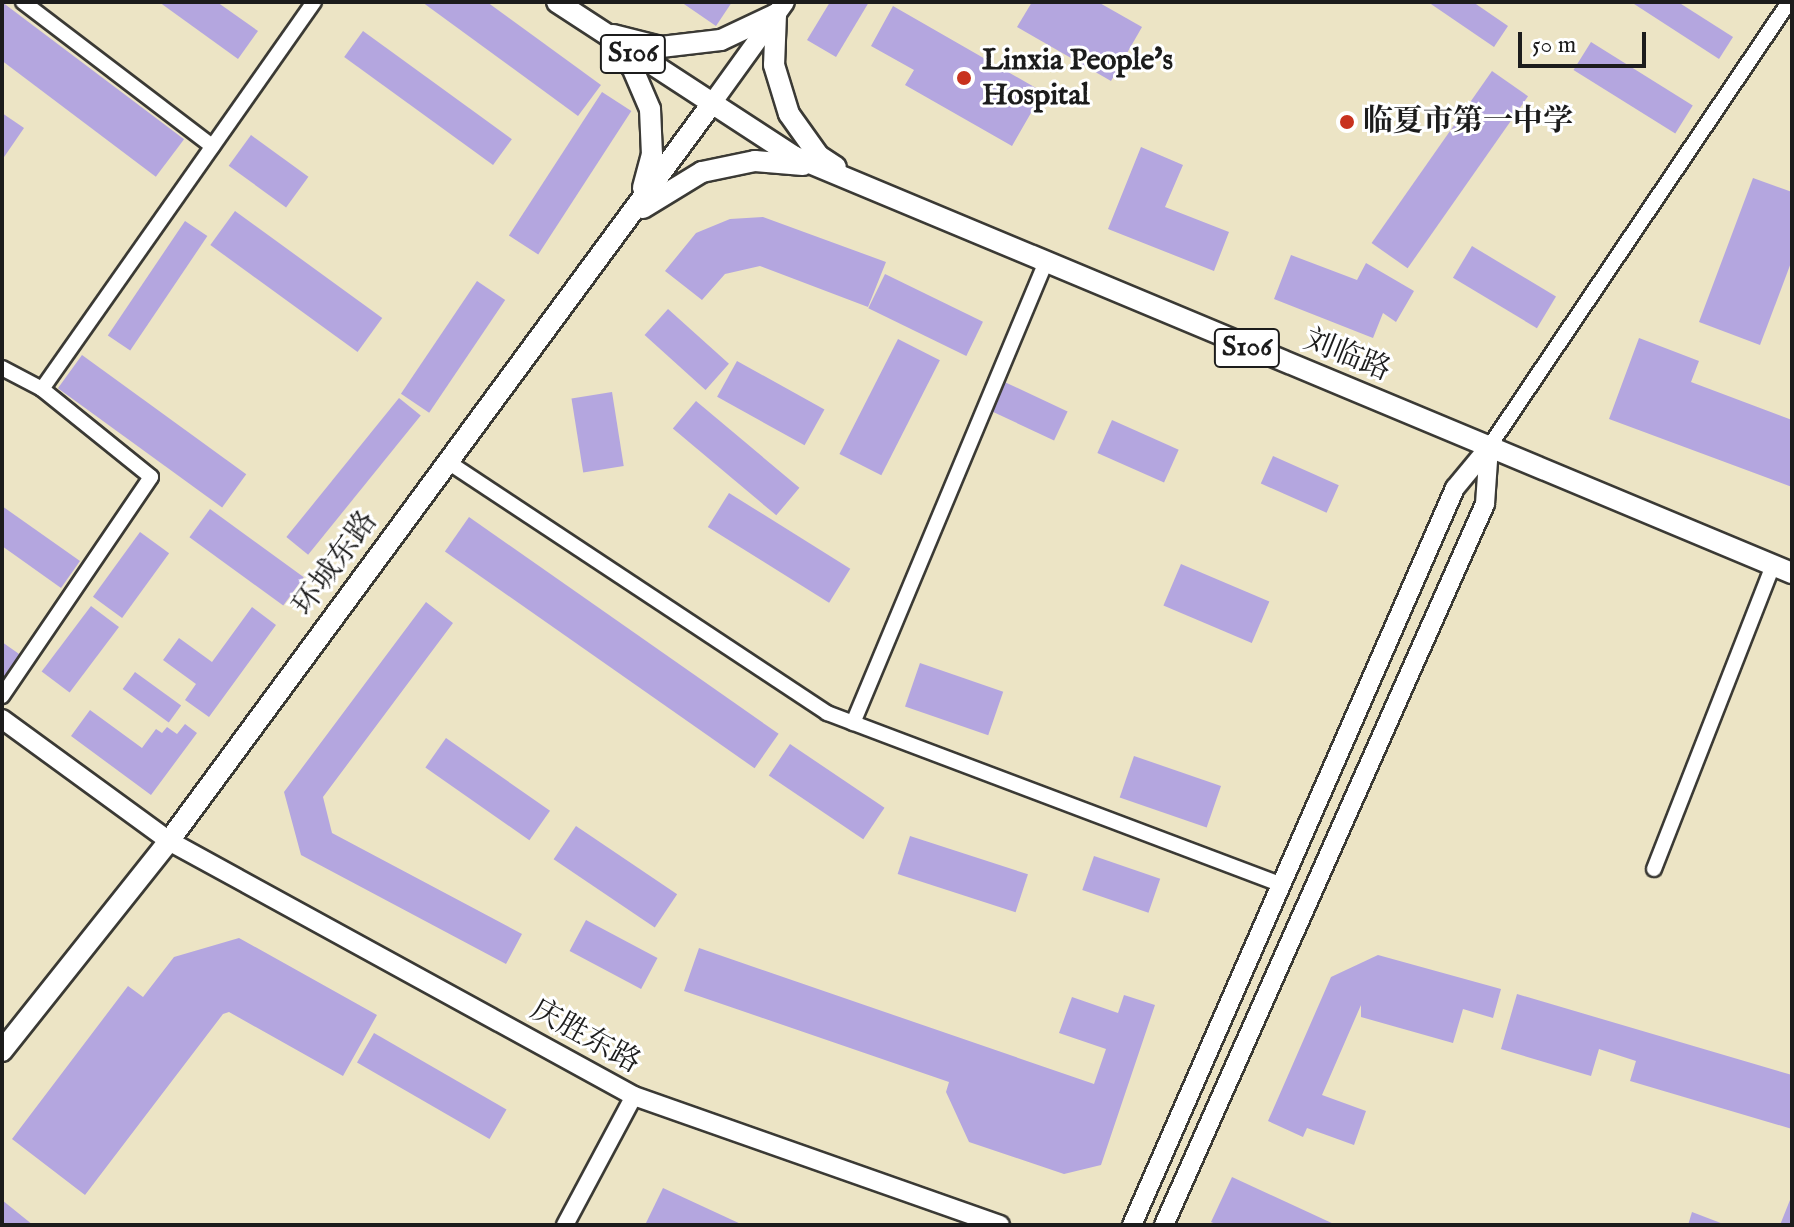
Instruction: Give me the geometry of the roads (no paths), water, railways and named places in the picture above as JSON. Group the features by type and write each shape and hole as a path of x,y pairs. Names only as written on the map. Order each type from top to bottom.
{"main road":[{"name":"S106","path":"557,2 710,106"},
{"path":"602,33 661,47 721,40 780,8"},
{"path":"710,106 780,8"},
{"path":"780,8 774,65 789,114 819,156 861,185"},
{"path":"602,33 632,67 650,109 652,154 640,198 614,236"},
{"name":"刘临路","path":"710,106 793,156 1783,570"},
{"name":"环城东路","path":"2,1051 169,841 710,106"},
{"path":"614,236 654,198 702,172 755,161 810,166 861,185"},
{"path":"1132,1225 1455,488 1489,447"},
{"path":"1164,1225 1485,504 1489,447"},
{"name":"庆胜东路","path":"2,719 169,841 634,1096 1000,1225"}],"street":[{"path":"23,2 212,146"},
{"path":"42,389 314,2"},
{"path":"1489,447 1789,2"},
{"path":"853,723 1045,263"},
{"path":"2,368 42,389 151,477 2,696"},
{"path":"448,462 827,713 1281,885"},
{"path":"1654,869 1783,570"},
{"path":"565,1225 634,1096"}],"place":[{"name":"Linxia People's Hospital","path":"964,78"},
{"name":"临夏市第一中学","path":"1347,122"}]}
